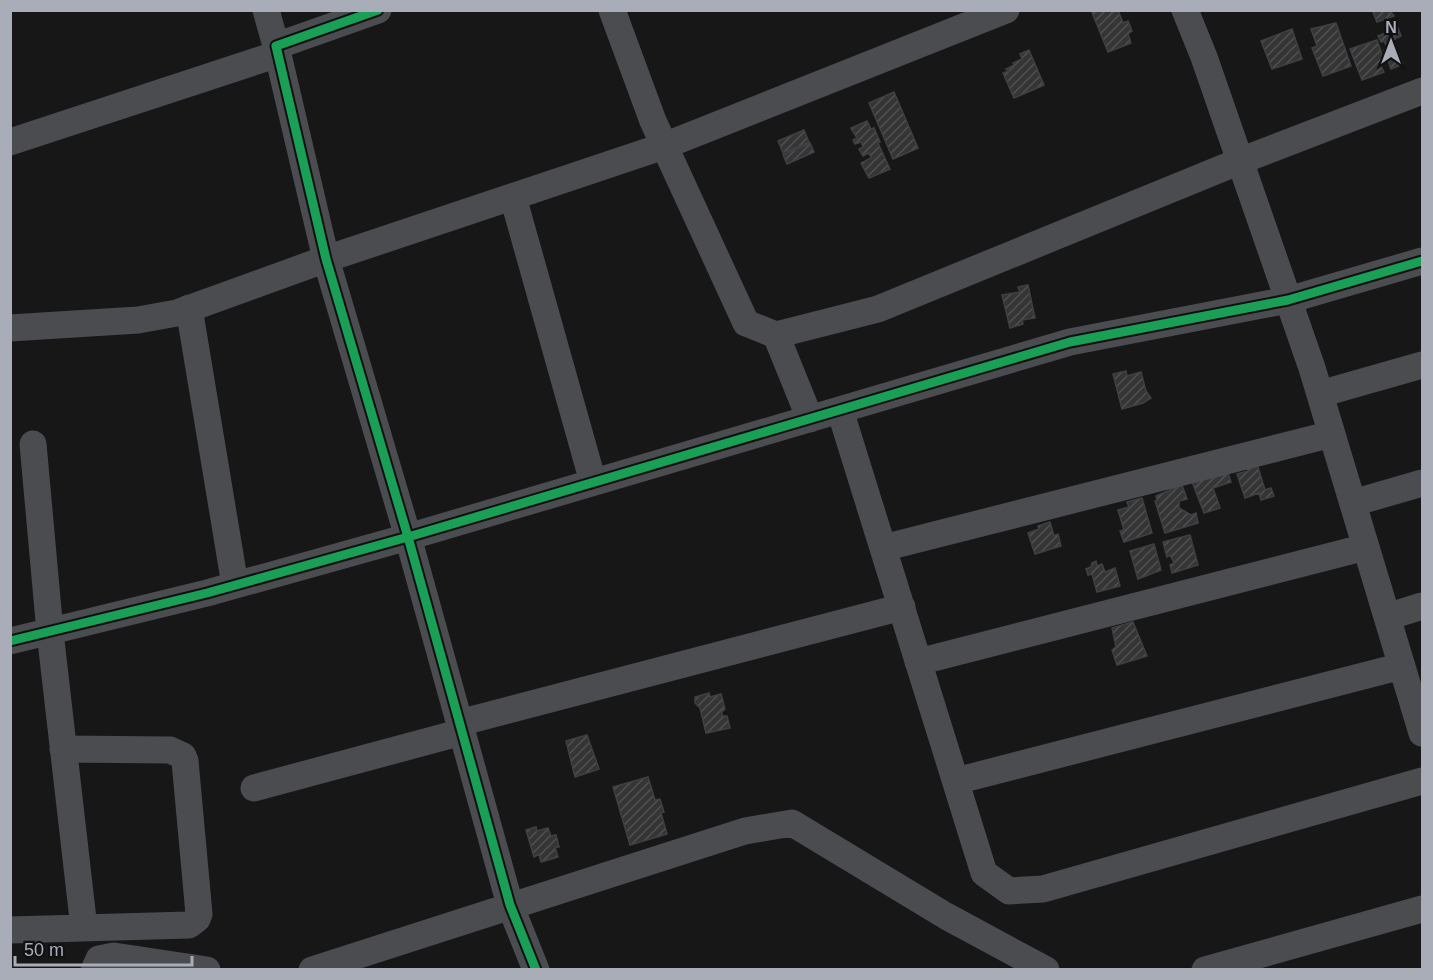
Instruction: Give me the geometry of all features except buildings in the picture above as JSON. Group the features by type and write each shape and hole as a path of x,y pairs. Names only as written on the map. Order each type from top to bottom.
{"street":[{"path":"266,10 326,259 408,537 510,905 536,969"},
{"path":"10,142 277,50 378,10"},
{"path":"612,10 653,121 746,323 776,335 878,309 1240,161 1422,91"},
{"path":"10,328 138,320 177,313 326,259 664,146 1006,10"},
{"path":"1185,10 1204,57 1320,394 1422,727"},
{"path":"513,196 593,483"},
{"path":"10,641 235,585 408,537 1070,342 1288,300 1422,261"},
{"path":"189,308 235,585"},
{"path":"776,335 810,418"},
{"path":"1320,394 1422,365"},
{"path":"840,410 984,873 1009,891 1043,889 1422,781"},
{"path":"883,548 1332,434"},
{"path":"33,444 50,632 84,928"},
{"path":"1353,503 1422,483"},
{"path":"918,662 1366,547"},
{"path":"1387,617 1422,606"},
{"path":"254,788 461,727 902,607"},
{"path":"956,781 1402,666"},
{"path":"10,930 189,925 197,919 199,914 183,756 170,750 63,749"},
{"path":"312,969 745,831 792,823 946,916 1046,969"},
{"path":"1206,969 1422,909"},
{"path":"94,969 99,959 114,956 207,969"}],"cycle path":[{"path":"378,10 276,46 326,259 408,537 510,905 536,970"},
{"path":"10,641 207,593 408,537 1070,342 1288,300 1422,261"}]}
